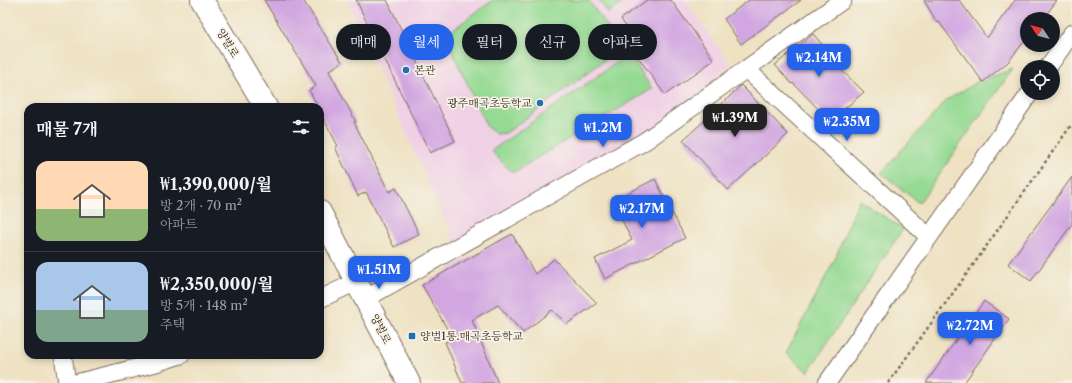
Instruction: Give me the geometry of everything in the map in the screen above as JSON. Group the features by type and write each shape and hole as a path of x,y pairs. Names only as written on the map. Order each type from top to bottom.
{"street":[{"name":"양벌로","path":"202,0 264,103"},
{"path":"324,298 361,290 645,141 843,0"},
{"path":"1053,60 1072,33"},
{"path":"746,69 929,237"},
{"path":"827,383 1025,100"},
{"name":"양벌로","path":"324,220 409,383"},
{"path":"64,359 67,383"},
{"path":"76,383 168,359"}],"path":[{"path":"888,383 1072,124"}],"shaded area":[{"name":"광주매곡초등학교","path":"347,0 685,0 731,65 645,141 457,247 374,60 391,60 391,24 358,24"}],"green space":[{"path":"493,0 588,0 606,24 588,24 588,60 605,60 506,133 496,134 487,127 454,55 454,29"},
{"path":"599,0 626,0 608,13"},
{"path":"620,60 633,60 652,89 513,172 491,151"},
{"path":"1013,69 919,203 881,173 947,100 977,82"},
{"path":"859,200 903,229 808,372 786,353 834,261"}],"building":[{"path":"264,0 303,0 336,52 336,60 341,60 342,62 329,71 356,122 354,122 389,192 396,188 419,234 394,247 366,192 358,196 335,147 338,146 324,120 324,103 316,103 309,90 316,86"},
{"name":"본관","path":"356,0 387,0 399,25 399,60 416,60 455,141 430,153 385,60 391,60 391,24 368,24"},
{"path":"647,0 671,0 714,60 665,95 640,60 657,60 657,24 624,24 621,19"},
{"path":"749,0 801,0 741,44 724,19"},
{"path":"924,0 959,0 987,38 1015,0 1057,0 1048,12 1020,12 1020,47 1008,62 983,82 939,22 937,23"},
{"path":"813,34 829,52 826,55 864,92 830,121 775,65"},
{"path":"741,85 788,134 728,190 683,140"},
{"path":"1072,177 1072,224 1031,281 1008,264"},
{"path":"655,179 685,238 605,279 595,259 632,240 612,201"},
{"path":"512,234 535,274 554,259 597,303 567,324 552,310 523,333 498,305 472,320 498,383 462,383 445,342 453,339 422,285"},
{"path":"984,301 1009,319 964,383 926,383"}],"place":[{"name":"본관","path":"406,70"},
{"name":"광주매곡초등학교","path":"540,103"},
{"name":"양벌1통.매곡초등학교","path":"412,336"}]}
